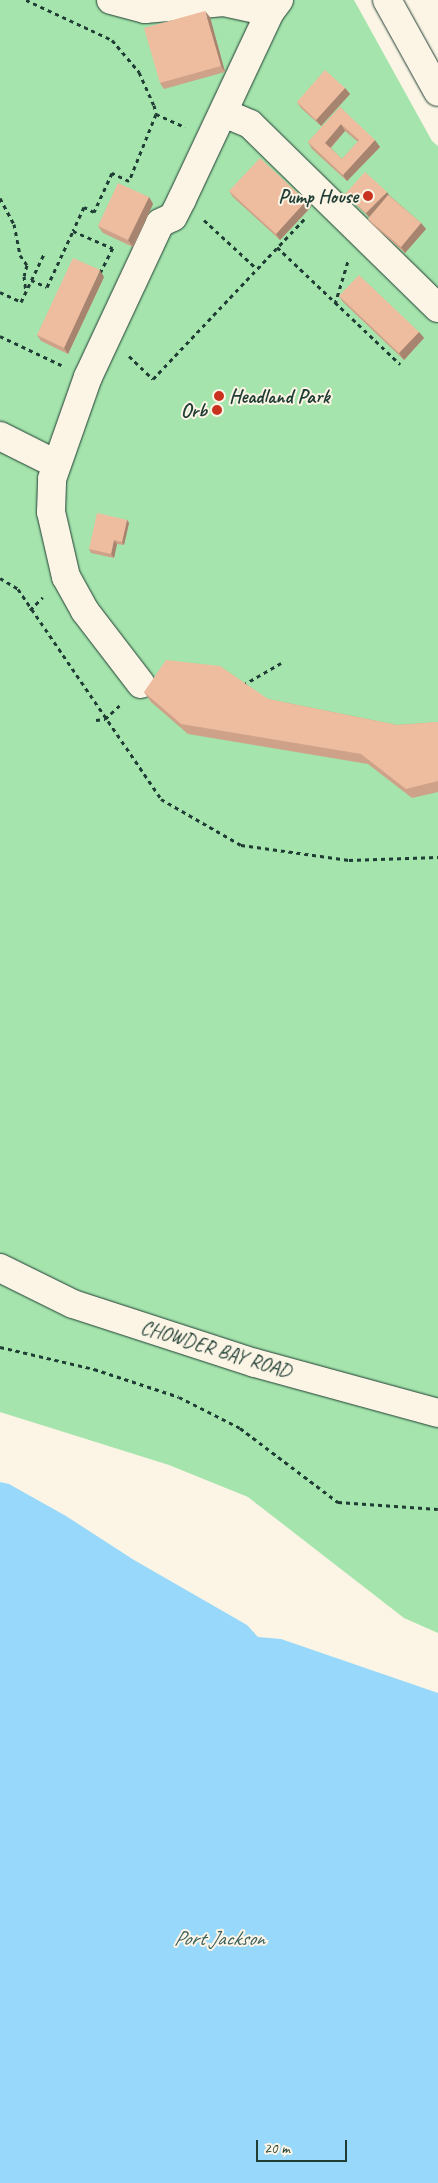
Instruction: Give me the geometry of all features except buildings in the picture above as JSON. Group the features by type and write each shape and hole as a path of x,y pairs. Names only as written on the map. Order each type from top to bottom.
{"street":[{"path":"111,0 144,9 224,2 274,6 173,217 160,223 88,377 56,464 51,512 66,577 85,611 141,684"},
{"path":"387,0 438,92"},
{"path":"224,113 250,124 438,308"},
{"path":"0,436 56,464"},
{"name":"CHOWDER BAY ROAD","path":"0,1268 73,1304 255,1363 438,1413"}],"path":[{"path":"26,0 112,40 139,72 156,114 187,128"},
{"path":"31,280 47,287 84,207 94,212 112,173 129,181 156,114"},
{"path":"0,198 14,224 20,255 27,265 24,276 26,292"},
{"path":"121,349 153,379 324,198"},
{"path":"335,304 357,229"},
{"path":"72,231 112,248"},
{"path":"277,247 400,364"},
{"path":"0,292 21,302 44,254"},
{"path":"0,336 88,377"},
{"path":"0,578 18,589 161,799 241,845 350,860 438,858"},
{"path":"242,685 281,663"},
{"path":"0,1347 94,1369 179,1397 240,1428 338,1502 438,1508"}],"green space":[{"path":"0,0 354,0 432,141 438,146 438,1633 404,1618 248,1497 169,1465 0,1412"}],"water":[{"name":"Port Jackson","path":"0,1482 9,1484 66,1516 134,1560 247,1625 258,1637 281,1639 438,1693 438,2183 0,2183"}],"place":[{"name":"Pump House","path":"368,196"},
{"name":"Headland Park","path":"219,396"},
{"name":"Orb","path":"217,410"}]}
